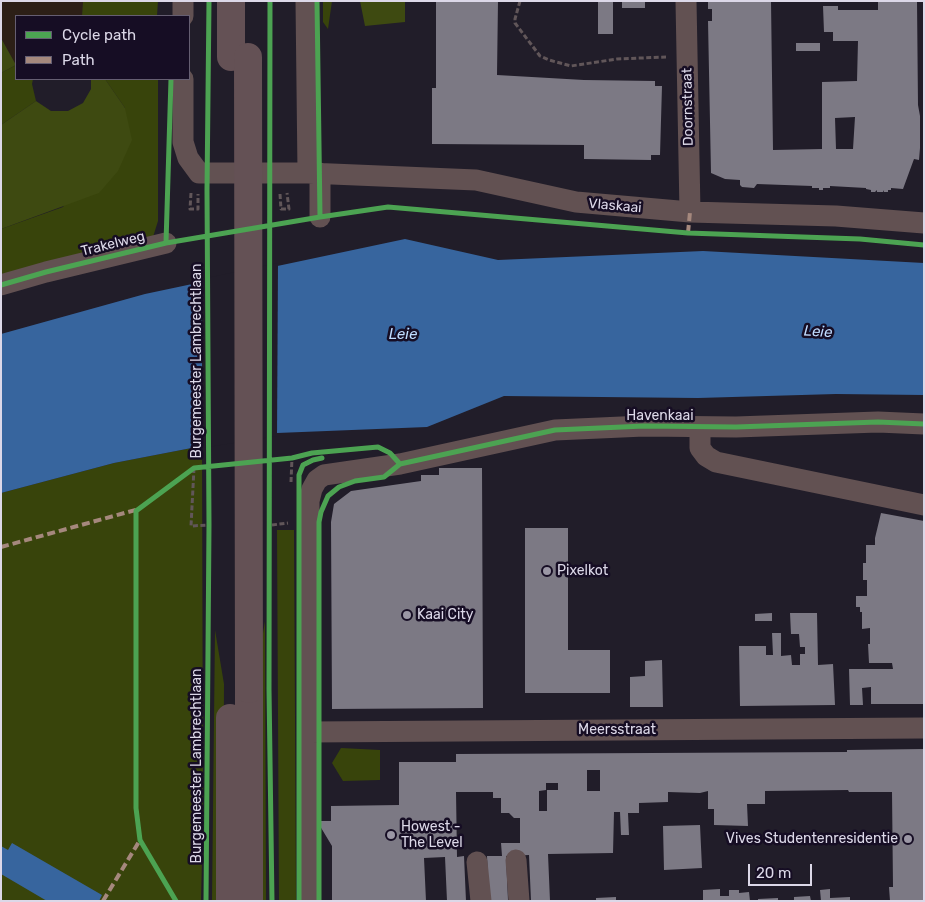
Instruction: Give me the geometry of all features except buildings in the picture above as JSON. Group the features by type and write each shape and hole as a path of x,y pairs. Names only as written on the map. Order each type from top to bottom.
{"main road":[{"path":"231,1 240,57"},
{"path":"248,1 240,57 240,689 249,901"},
{"path":"230,901 240,689"}],"street":[{"path":"183,1 183,15"},
{"path":"306,1 314,173 320,216"},
{"name":"Doornstraat","path":"686,1 690,212"},
{"name":"Vlaskaai","path":"183,80 183,142 188,158 198,173 314,173 476,180 576,202 690,212 836,216 924,223"},
{"name":"Trakelweg","path":"1,285 166,243"},
{"name":"Havenkaai","path":"309,732 310,501 312,489 317,480 324,475 400,464 555,430 644,426 700,427 878,422 924,424"},
{"name":"Havenkaai","path":"700,427 700,448 706,456 716,462 924,505"},
{"name":"Meersstraat","path":"309,732 924,728"},
{"path":"309,732 310,901"},
{"path":"516,860 519,901"},
{"path":"477,862 480,901"}],"path":[{"path":"520,1 515,23 540,56 549,60 571,66 648,56 687,57"},
{"path":"191,186 190,209 198,209 198,190"},
{"path":"280,187 281,209 289,209 287,186"},
{"path":"291,482 292,458"},
{"path":"194,468 191,526 209,525"},
{"path":"209,515 209,535"},
{"path":"270,515 270,535"},
{"path":"270,525 288,524"}],"shaded area":[{"path":"1,1 83,1 82,15 15,15 15,63 1,38"}],"green space":[{"path":"83,1 158,1 157,15 82,15"},
{"path":"323,1 332,1 328,29 323,22"},
{"path":"360,1 405,1 405,22 365,26"},
{"path":"1,38 15,66 1,73"},
{"path":"15,66 15,80 33,80 36,101 1,125 1,73"},
{"path":"91,80 106,80 125,108 132,140 118,171 99,193 1,229 1,125 36,101 51,111 68,111 83,103 91,89"},
{"path":"106,80 158,80 158,221 153,237 1,279 1,229 63,207 125,108"},
{"path":"202,446 203,815 201,901 1,901 1,493 114,463"},
{"path":"277,530 294,530 296,901 279,901"},
{"path":"265,621 266,901 256,901 256,676"},
{"path":"215,630 224,684 223,901 212,901"},
{"path":"341,748 380,750 380,780 343,781 332,763"}],"water":[{"name":"Leie","path":"405,239 498,260 703,251 924,263 924,395 836,394 698,398 504,396 427,427 277,433 114,463 1,493 1,334 145,294"},
{"path":"12,843 102,895 99,901 47,901 1,874 1,846 8,850"}],"pier":[{"path":"278,263 277,436 202,448 202,279"}],"marked path":[{"path":"688,233 690,212"},
{"path":"1,547 139,509"},
{"path":"103,901 140,840"}],"cycle path":[{"name":"Burgemeester Lambrechtlaan","path":"206,901 209,525 207,190 209,1"},
{"path":"270,1 269,689 272,901"},
{"path":"317,1 320,217"},
{"path":"166,243 171,80"},
{"path":"1,285 166,243 388,207 688,233 860,239 924,245"},
{"path":"319,901 319,522 328,496 339,487 355,481 384,477 400,464 555,430 644,426 736,427 878,422 924,424"},
{"name":"Burgemeester Lambrechtlaan","path":"176,901 140,840 136,808 136,511 194,468 292,458 312,453 378,447 390,453 400,464"},
{"path":"299,901 299,475 303,465 322,458"}],"place":[{"name":"Pixelkot","path":"547,571"},
{"name":"Kaai City","path":"407,615"},
{"name":"Howest - The Level","path":"391,835"},
{"name":"Vives Studentenresidentie","path":"908,839"}]}
